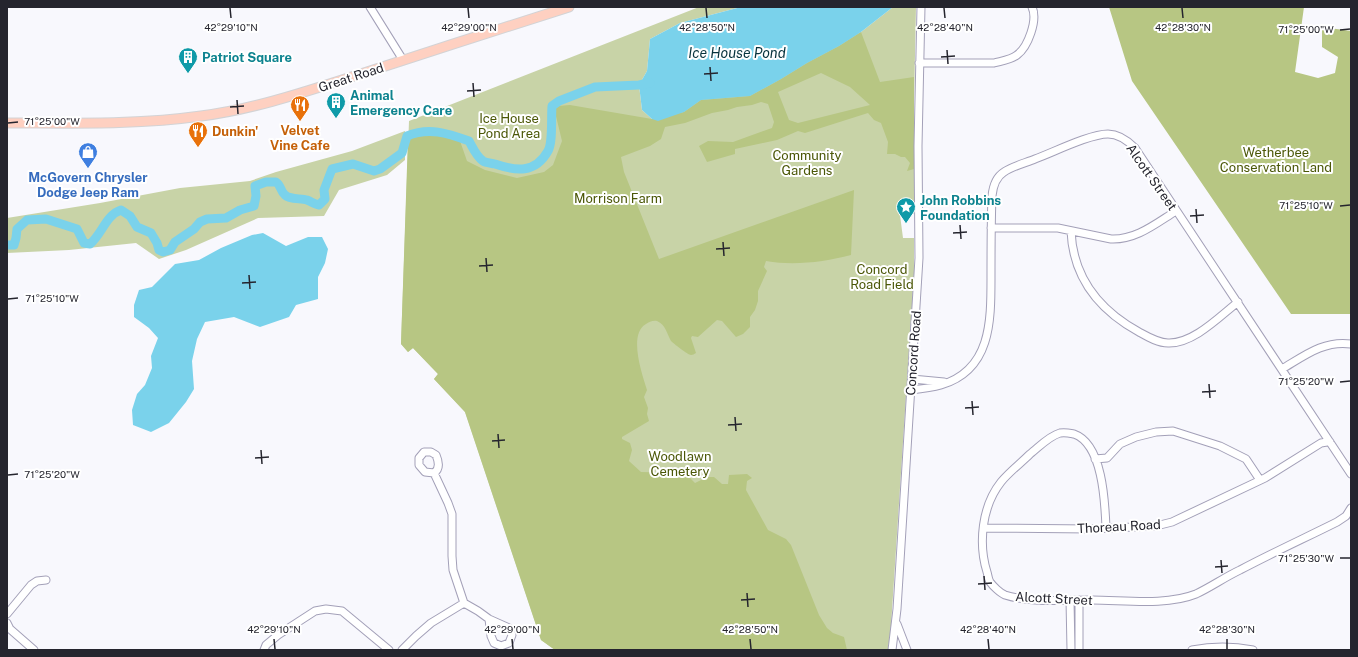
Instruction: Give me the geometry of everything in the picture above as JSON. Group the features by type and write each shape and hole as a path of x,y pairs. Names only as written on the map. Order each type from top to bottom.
{"main road":[{"name":"Great Road","path":"7,123 148,121 201,116 234,110 275,100 569,7"}],"street":[{"path":"370,7 403,60"},
{"name":"Concord Road","path":"892,650 896,620 919,258 919,63 921,7"},
{"path":"919,63 994,63 1016,56 1024,48 1029,39 1033,25 1032,7"},
{"name":"Alcott Street","path":"911,390 936,387 950,382 962,375 974,364 986,340 991,305 992,191 996,181 1002,173 1063,148 1103,134 1110,134 1129,142 1135,148 1351,474"},
{"path":"991,228 1058,228 1111,239 1127,238 1138,234 1176,211"},
{"path":"1071,231 1072,246 1077,266 1088,288 1115,317 1149,338 1168,343 1179,341 1197,334 1238,302"},
{"path":"1282,369 1320,347 1336,343 1351,344"},
{"path":"912,379 950,382"},
{"path":"1095,458 1107,458 1120,444 1136,437 1156,432 1173,431 1220,446 1246,459 1260,480"},
{"name":"Alcott Street","path":"1106,528 1105,504 1100,476 1095,458 1088,445 1076,435 1068,432 1060,433 1049,438 1002,481 986,512 983,551 984,565 990,582 1002,594 1028,599 1154,602 1186,597 1195,594 1241,569 1336,522 1346,516 1351,508"},
{"name":"Thoreau Road","path":"984,528 1106,528 1156,526 1172,522 1260,480 1284,467 1320,443 1330,442"},
{"path":"434,473 452,514 453,570 464,604 478,611 488,619"},
{"path":"7,614 31,585 37,581 46,580"},
{"path":"1070,600 1071,650"},
{"path":"1079,600 1079,650"},
{"path":"402,650 424,629 464,604"},
{"path":"264,650 266,645 278,635 315,611 326,609 342,611 389,650"},
{"path":"896,620 907,650"},
{"path":"7,623 10,629 34,650"},
{"path":"1192,650 1203,648 1234,647 1253,650"}],"green space":[{"path":"699,7 741,7 680,23 650,39 647,71 639,85 642,110 652,119 861,32 893,7 916,7 914,214 900,215 903,238 914,238 914,273 891,626 888,650 555,650 541,640 465,412 434,379 438,374 413,348 408,352 401,344 409,121"},
{"name":"Wetherbee Conservation Land","path":"1109,7 1304,7 1295,72 1318,78 1335,73 1338,57 1322,47 1322,27 1351,31 1351,314 1291,314 1132,81"},
{"name":"Morrison Farm","path":"861,32 880,82 914,77 914,169 907,171 910,163 905,157 895,154 887,154 888,142 881,123 874,120 868,113 805,133 798,131 777,140 735,149 735,154 707,162 699,146 708,141 733,142 772,128 774,122 768,104 761,102 712,113 685,123 665,127 661,139 650,146 621,157 624,172 659,259 854,190 851,255 830,260 798,263 766,261 764,267 767,271 758,291 758,301 755,310 750,317 750,327 743,334 736,337 722,321 717,320 698,337 692,336 691,338 696,353 691,355 671,341 664,327 657,321 646,324 641,329 638,336 637,345 642,374 647,390 644,397 648,408 647,414 649,421 622,437 622,439 630,443 632,450 629,461 641,472 688,474 695,483 707,477 714,477 722,484 728,484 729,475 747,474 752,478 747,481 746,490 768,530 786,539 791,545 819,615 827,628 833,633 844,637 847,650 555,650 541,640 465,412 434,379 438,374 413,348 408,352 401,344 408,138 434,134 460,141 467,161 485,170 517,178 544,172 553,165 562,141 554,108 558,106 570,105 652,119 684,112 701,100 750,96","holes":["821,73 850,87 870,105 798,123 789,120 778,92"]},
{"path":"405,131 405,160 387,175 339,190 324,216 258,218 186,250 159,259 136,243 69,250 7,253 7,218 180,188 250,181 276,172 352,151"}],"water":[{"name":"Ice House Pond","path":"741,7 893,7 861,32 839,46 750,96 701,100 684,112 658,121 652,119 642,110 639,85 647,71 650,39 680,23"},
{"path":"263,233 286,246 308,237 322,237 328,249 325,263 318,277 318,299 296,305 289,317 260,327 234,317 205,322 197,339 192,361 194,389 186,402 169,423 151,432 133,425 132,410 137,394 145,385 152,368 151,356 158,338 149,328 134,317 134,305 139,290 152,287 175,264 199,260 221,248 252,235"}],"waterway":[{"path":"7,245 14,245 17,229 27,220 46,219 77,229 84,243 90,244 108,220 116,212 121,210 130,216 137,227 151,233 159,250 163,252 170,250 175,242 194,229 200,222 207,219 226,218 240,210 254,206 256,196 255,186 266,182 276,182 287,197 307,200 319,205 325,199 324,190 332,169 353,164 374,171 380,169 402,153 407,136 415,133 438,132 469,141 484,162 510,168 524,169 537,164 548,151 551,136 552,106 559,101 595,87 650,83"}],"place":[{"name":"Patriot Square","path":"188,74"},
{"name":"Animal Emergency Care","path":"336,119"},
{"name":"Velvet Vine Cafe","path":"300,122"},
{"name":"Dunkin'","path":"198,148"},
{"name":"McGovern Chrysler Dodge Jeep Ram","path":"88,169"},
{"name":"John Robbins Foundation","path":"906,224"}],"park label":[{"name":"Ice House Pond Area","path":"509,126"},
{"name":"Community Gardens","path":"807,162"},
{"name":"Concord Road Field","path":"882,276"},
{"name":"Woodlawn Cemetery","path":"680,464"}]}
